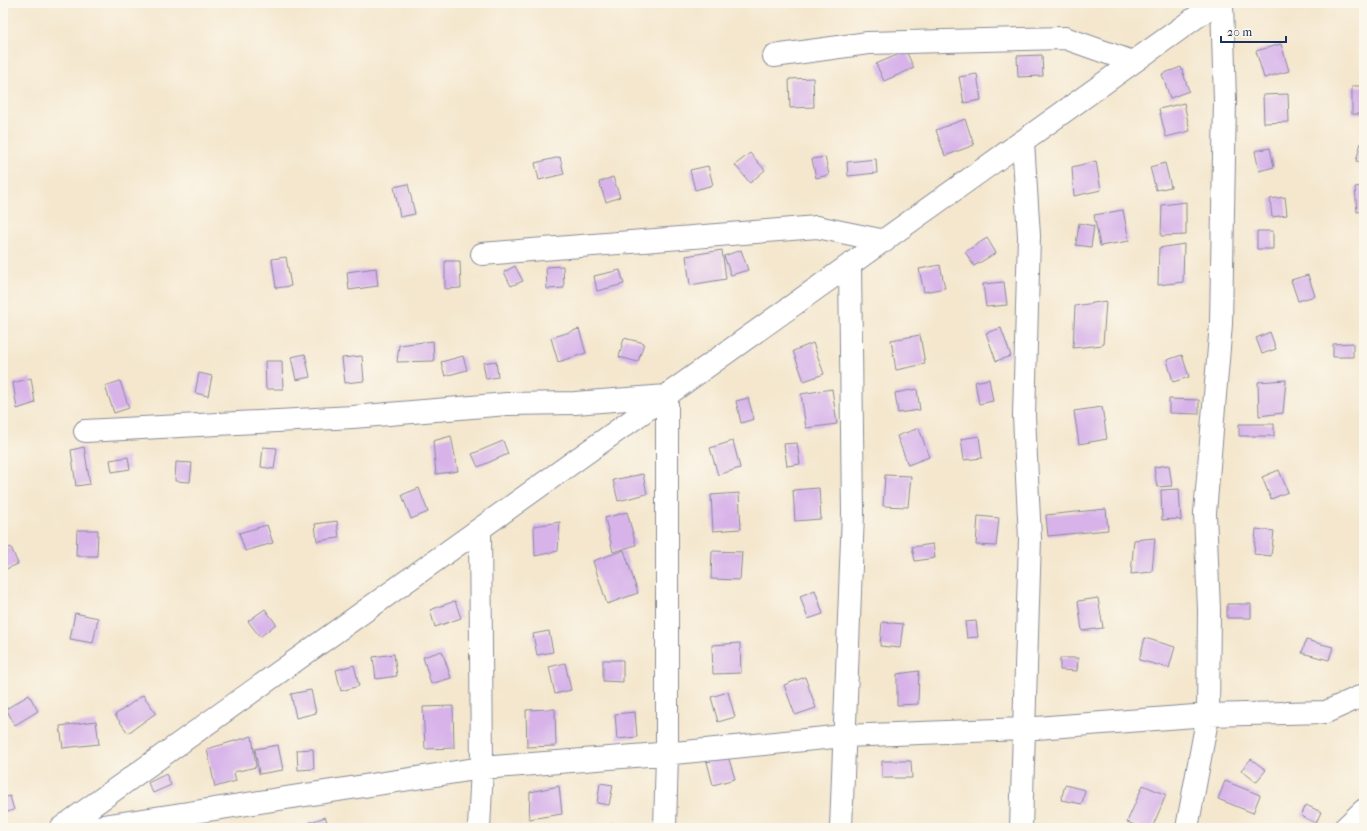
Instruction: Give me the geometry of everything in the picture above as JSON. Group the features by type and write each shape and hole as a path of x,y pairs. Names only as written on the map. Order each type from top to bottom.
{"street":[{"path":"61,828 885,241 1216,3"},
{"path":"1188,828 1208,715 1209,610 1205,513 1221,324 1225,100 1222,3"},
{"path":"774,56 868,43 1065,38 1133,62"},
{"path":"1021,828 1030,539 1024,416 1029,236 1023,142"},
{"path":"482,254 817,227 885,241"},
{"path":"841,828 853,512 850,266"},
{"path":"86,431 353,417 506,404 575,403 667,396"},
{"path":"665,828 667,754 667,396"},
{"path":"479,828 482,768 480,529"},
{"path":"90,828 482,768 667,754 844,736 1023,729 1208,715 1326,712 1364,695"},
{"path":"1345,828 1364,810"}],"building":[{"path":"1281,44 1289,71 1264,78 1256,51"},
{"path":"906,51 914,68 884,81 876,64"},
{"path":"1042,55 1043,76 1018,77 1017,56"},
{"path":"1181,67 1189,91 1170,98 1162,74"},
{"path":"977,74 981,100 964,103 959,77"},
{"path":"813,78 814,107 790,108 789,79"},
{"path":"1352,86 1364,86 1364,114 1352,114"},
{"path":"1288,94 1289,122 1264,123 1263,95"},
{"path":"1184,103 1190,131 1166,137 1159,109"},
{"path":"965,119 974,145 945,156 936,130"},
{"path":"1361,143 1364,143 1364,163 1356,161"},
{"path":"1270,148 1274,167 1259,171 1255,151"},
{"path":"750,153 765,170 750,183 735,165"},
{"path":"560,157 564,174 539,180 535,163"},
{"path":"825,157 829,175 816,178 812,159"},
{"path":"876,159 877,173 848,176 847,162"},
{"path":"1096,161 1101,190 1074,196 1072,167"},
{"path":"1165,163 1171,187 1156,190 1150,167"},
{"path":"708,166 713,185 695,190 690,170"},
{"path":"613,177 620,197 606,202 599,182"},
{"path":"408,184 415,214 400,217 394,187"},
{"path":"1364,186 1364,211 1357,212 1355,187"},
{"path":"1285,197 1287,215 1272,217 1270,199"},
{"path":"1186,202 1186,235 1161,236 1162,205"},
{"path":"1123,210 1129,241 1100,246 1094,215"},
{"path":"1079,223 1094,226 1091,247 1076,245"},
{"path":"1257,231 1273,231 1273,249 1257,249"},
{"path":"987,238 996,253 974,266 965,252"},
{"path":"1184,244 1183,282 1158,285 1159,248"},
{"path":"722,250 726,279 690,285 686,256"},
{"path":"741,250 748,270 731,275 724,256"},
{"path":"286,257 291,286 276,288 272,259"},
{"path":"445,261 460,261 461,288 445,289"},
{"path":"940,265 945,288 924,292 919,269"},
{"path":"515,266 523,281 511,286 504,272"},
{"path":"563,266 564,288 547,289 546,267"},
{"path":"376,268 378,286 349,290 347,272"},
{"path":"620,270 624,284 597,291 594,276"},
{"path":"1308,275 1315,296 1298,301 1291,280"},
{"path":"1004,282 1007,305 986,307 983,284"},
{"path":"1106,301 1103,345 1073,348 1075,306"},
{"path":"1001,328 1011,356 996,361 986,333"},
{"path":"579,329 586,353 558,362 551,338"},
{"path":"1270,332 1276,349 1262,354 1256,338"},
{"path":"920,335 925,364 896,370 891,340"},
{"path":"624,338 644,343 638,362 619,357"},
{"path":"433,341 434,361 397,362 399,345"},
{"path":"813,343 824,374 804,381 793,351"},
{"path":"1353,343 1353,357 1333,357 1333,344"},
{"path":"305,354 310,377 296,380 291,357"},
{"path":"1182,355 1189,377 1173,382 1167,360"},
{"path":"362,356 364,381 345,383 342,358"},
{"path":"463,356 467,370 445,376 441,362"},
{"path":"265,361 282,361 283,389 266,389"},
{"path":"496,361 498,377 486,379 483,363"},
{"path":"199,373 212,376 208,396 195,393"},
{"path":"31,378 35,403 17,409 13,383"},
{"path":"989,379 993,401 979,404 975,382"},
{"path":"1286,380 1283,413 1259,416 1258,382"},
{"path":"120,381 129,408 114,413 105,386"},
{"path":"832,389 837,424 806,428 801,394"},
{"path":"917,389 920,410 898,413 895,393"},
{"path":"748,398 754,419 741,423 736,401"},
{"path":"1169,399 1199,400 1199,414 1169,413"},
{"path":"1102,407 1107,439 1079,444 1074,411"},
{"path":"1239,424 1274,424 1274,436 1239,436"},
{"path":"919,428 929,457 908,465 897,436"},
{"path":"451,436 458,471 436,474 433,441"},
{"path":"979,436 982,458 964,460 961,439"},
{"path":"503,441 508,454 478,467 472,454"},
{"path":"733,441 740,468 718,475 710,448"},
{"path":"797,443 800,464 787,466 784,444"},
{"path":"84,447 90,484 76,486 71,450"},
{"path":"263,447 277,448 274,469 261,467"},
{"path":"128,457 130,469 112,472 110,460"},
{"path":"176,462 192,463 190,482 175,481"},
{"path":"1169,465 1172,486 1157,487 1154,467"},
{"path":"1279,470 1288,492 1271,499 1262,477"},
{"path":"643,474 647,494 618,501 613,480"},
{"path":"885,475 911,476 908,507 883,506"},
{"path":"419,488 428,512 411,519 402,495"},
{"path":"819,488 821,519 795,521 793,490"},
{"path":"1179,489 1181,521 1177,519 1162,520 1161,490"},
{"path":"739,493 741,529 713,531 711,495"},
{"path":"1106,509 1108,530 1048,536 1046,515"},
{"path":"627,512 636,545 613,552 605,518"},
{"path":"978,516 999,518 996,546 976,545"},
{"path":"337,521 339,538 317,541 315,524"},
{"path":"560,522 558,551 535,556 534,526"},
{"path":"267,525 273,543 245,551 239,533"},
{"path":"1256,529 1274,531 1271,556 1254,554"},
{"path":"77,530 98,530 97,556 76,556"},
{"path":"1155,538 1152,572 1131,574 1134,540"},
{"path":"933,544 935,558 915,561 912,547"},
{"path":"11,547 18,564 6,569 3,561 3,551"},
{"path":"624,550 638,593 607,604 593,561"},
{"path":"712,551 742,552 740,580 711,579"},
{"path":"815,590 823,614 808,619 800,596"},
{"path":"1098,598 1103,628 1082,631 1078,601"},
{"path":"455,601 461,618 435,627 430,610"},
{"path":"1227,604 1251,604 1251,618 1227,618"},
{"path":"265,609 276,624 260,637 248,621"},
{"path":"75,613 98,618 93,643 70,639"},
{"path":"976,621 978,637 967,638 965,622"},
{"path":"882,622 903,624 900,648 880,646"},
{"path":"549,631 553,652 537,655 533,634"},
{"path":"1145,638 1175,647 1169,668 1139,660"},
{"path":"1306,640 1333,647 1329,660 1302,653"},
{"path":"740,643 741,673 713,674 712,645"},
{"path":"442,651 451,678 431,684 423,657"},
{"path":"394,654 397,676 376,679 373,657"},
{"path":"1060,658 1078,658 1077,671 1060,670"},
{"path":"603,660 623,660 623,682 603,681"},
{"path":"565,663 571,690 555,694 549,667"},
{"path":"354,665 359,686 341,691 336,670"},
{"path":"919,671 918,704 897,705 897,674"},
{"path":"805,677 816,708 795,715 784,685"},
{"path":"311,690 316,713 296,718 291,694"},
{"path":"728,692 735,717 718,722 711,697"},
{"path":"29,695 38,711 15,725 6,709"},
{"path":"143,695 156,713 128,733 115,715"},
{"path":"453,706 454,748 425,749 423,707"},
{"path":"555,709 556,746 527,747 526,710"},
{"path":"635,712 637,737 617,739 615,714"},
{"path":"96,721 99,744 63,748 60,726"},
{"path":"252,736 256,767 234,772 236,781 215,787 207,749"},
{"path":"278,745 283,770 259,774 255,749"},
{"path":"313,749 314,769 298,770 297,750"},
{"path":"728,756 735,779 713,785 707,762"},
{"path":"1251,759 1266,770 1256,782 1241,770"},
{"path":"882,761 911,761 912,778 882,778"},
{"path":"166,774 171,785 153,793 148,783"},
{"path":"1225,781 1260,795 1253,813 1218,799"},
{"path":"600,783 613,785 609,805 597,803"},
{"path":"1065,785 1085,790 1082,804 1061,800"},
{"path":"1143,785 1166,795 1152,828 1143,828 1127,822"},
{"path":"559,786 562,814 529,819 530,792"},
{"path":"10,796 14,810 3,813 3,798"},
{"path":"1306,805 1321,812 1316,823 1301,816"},
{"path":"325,817 330,828 309,828 308,823"},
{"path":"610,824 636,824 636,828 610,828"}]}
